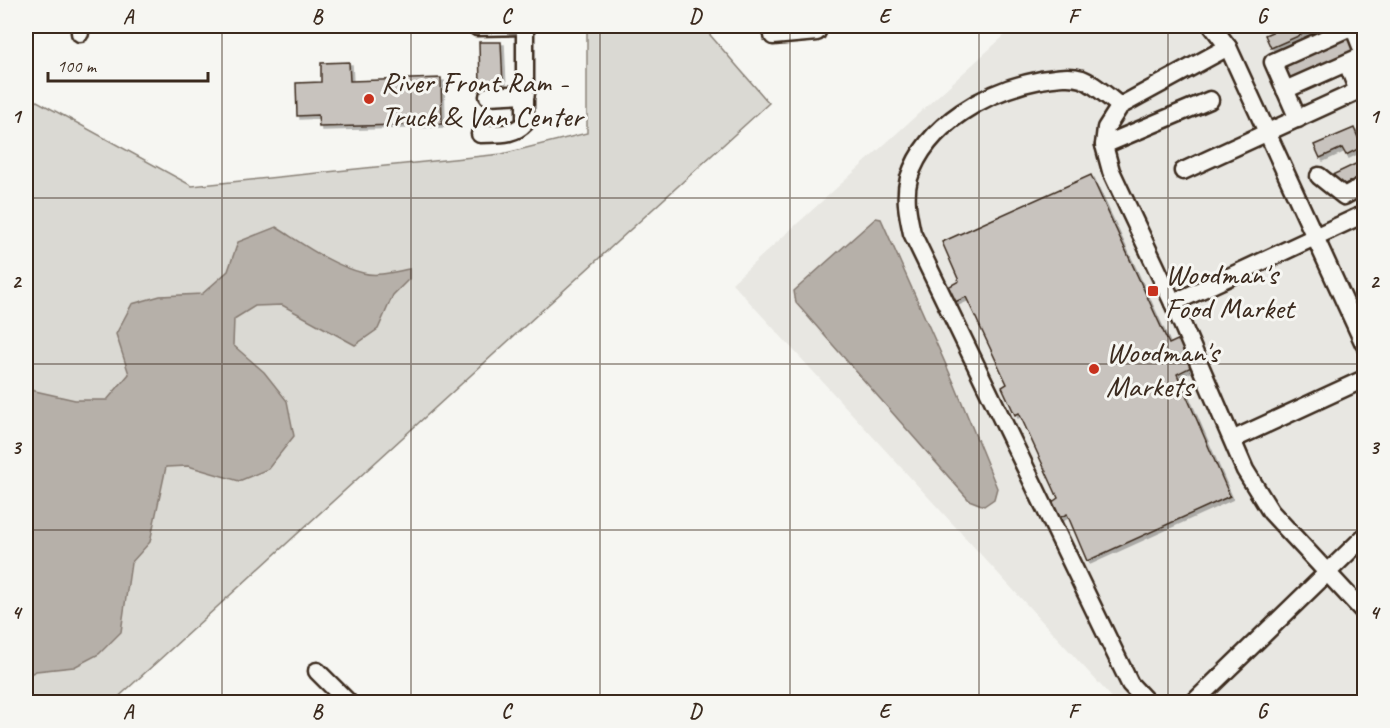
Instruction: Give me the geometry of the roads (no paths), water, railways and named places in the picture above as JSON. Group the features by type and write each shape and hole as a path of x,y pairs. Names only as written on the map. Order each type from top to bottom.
{"lane":[{"path":"477,27 525,26 525,123 518,130 480,134"},
{"path":"1212,26 1228,47 1365,344"},
{"path":"1285,90 1365,54 1353,26 1273,62 1285,90 1298,119"},
{"path":"772,34 817,32"},
{"path":"1228,47 1120,106 1106,128 1104,146 1111,171 1234,439 1245,470 1271,512 1365,612"},
{"path":"1183,171 1361,90 1347,63"},
{"path":"1120,106 1083,79 1067,77 1010,88 975,104 927,143 910,177 906,203 912,233 1080,581 1130,684 1147,702"},
{"path":"488,96 526,94"},
{"path":"1104,146 1210,100"},
{"path":"1319,176 1344,196 1365,185"},
{"path":"1173,303 1365,214"},
{"path":"1234,439 1365,379"},
{"path":"1194,702 1365,537"},
{"path":"316,671 348,702"}],"place":[{"name":"River Front Ram - Truck & Van Center","path":"369,99"},
{"name":"Woodman's Food Market","path":"1153,291"},
{"name":"Woodman's Markets","path":"1094,369"}]}
